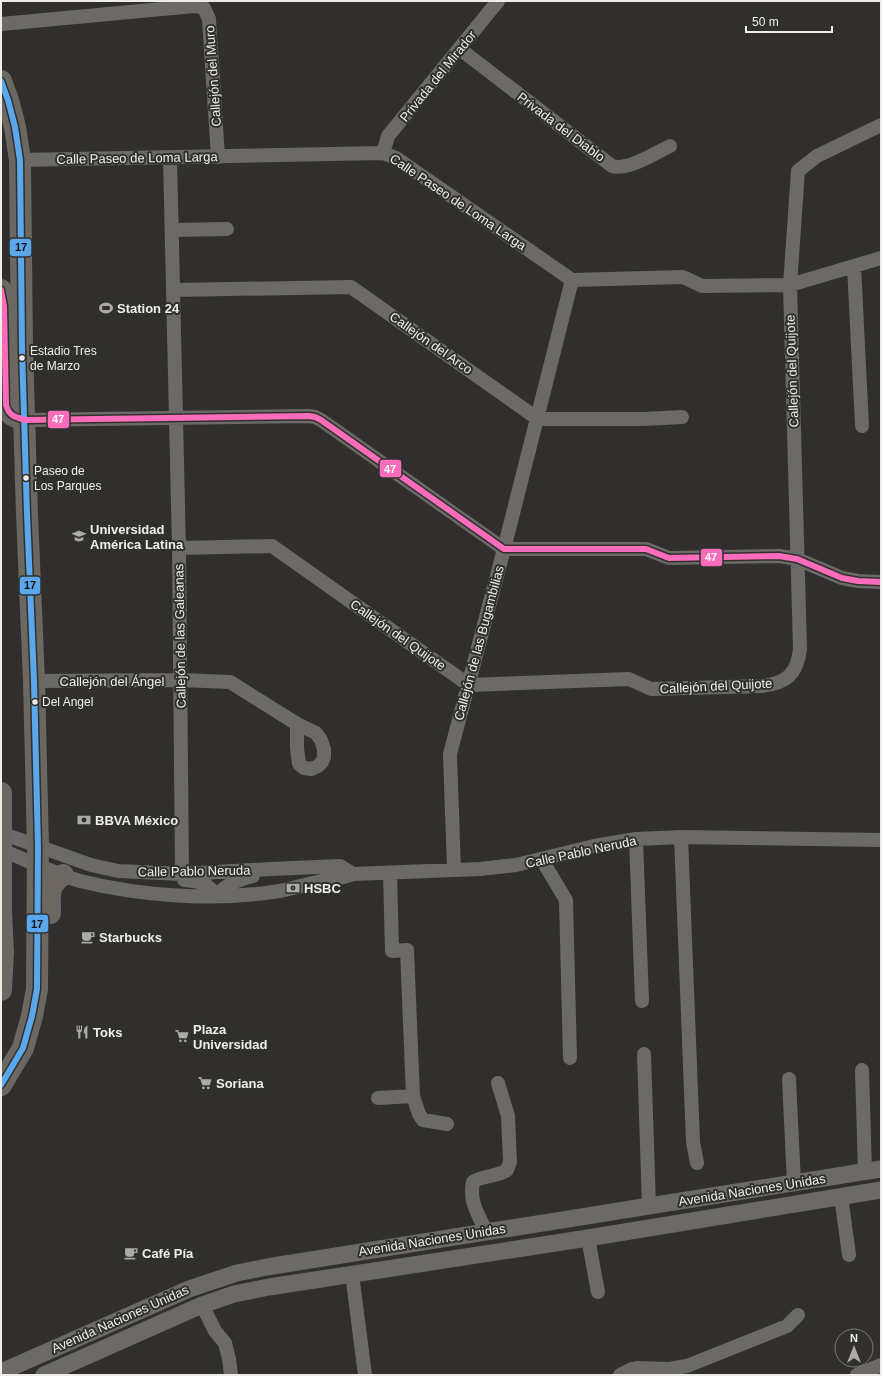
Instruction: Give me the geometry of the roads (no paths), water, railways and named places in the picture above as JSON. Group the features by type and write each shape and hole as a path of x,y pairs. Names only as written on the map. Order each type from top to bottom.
{"main road":[{"path":"1,81 15,127 20,160 21,306 27,514 34,681 38,856 37,989 32,1016 23,1048 1,1084"},
{"path":"1,290 4,306 6,405 12,416 25,420"},
{"path":"1,793 1,912 3,952 1,990"},
{"path":"37,979 49,956 51,887 55,881 63,876"}],"street":[{"name":"Privada del Mirador","path":"383,153 388,136 498,1"},
{"name":"Callejón del Muro","path":"1,24 194,6 204,8 209,19 218,157"},
{"name":"Privada del Diablo","path":"460,49 612,166 618,168 627,166 670,146"},
{"name":"Callejón del Quijote","path":"179,548 272,546 469,685 629,680 651,689 762,686 776,684 786,679 795,670 799,660 800,649 790,285 798,171 817,156 881,125"},
{"name":"Calle Paseo de Loma Larga","path":"20,160 383,153 396,158 572,280"},
{"name":"Callejón de las Galeanas","path":"170,158 179,548 182,874"},
{"path":"172,230 227,229"},
{"path":"572,280 683,277 702,286 790,285 881,258"},
{"path":"854,266 862,426"},
{"name":"Callejón de las Bugambilias","path":"454,870 450,754 538,419 572,280"},
{"name":"Callejón del Arco","path":"173,290 351,287 538,419"},
{"path":"25,420 302,415 315,417 504,549 646,549 669,558 779,556 797,559 842,578 858,581 881,582"},
{"path":"538,419 644,419 682,417"},
{"name":"Callejón del Ángel","path":"34,681 181,680 230,682 297,724"},
{"path":"681,837 693,1142 697,1163"},
{"name":"Calle Pablo Neruda","path":"38,856 63,876 105,886 188,896 216,896 274,892 318,882 340,879 353,874 454,870 516,865 542,860 594,846 636,839 681,837 881,840"},
{"path":"636,839 642,1001"},
{"path":"1,842 38,856"},
{"name":"Calle Pablo Neruda","path":"38,856 56,854 101,868 136,873 182,874 340,866 353,874"},
{"path":"542,860 566,900 570,1058"},
{"path":"136,873 157,878 202,882 209,886 216,896 232,882 257,875 271,869"},
{"path":"390,873 392,951 407,950 413,1096 419,1114 423,1120 447,1124"},
{"path":"644,1054 649,1206"},
{"path":"862,1070 873,1171"},
{"path":"789,1078 794,1183"},
{"path":"486,1231 474,1207 471,1192 473,1182 478,1178 501,1174 508,1170 510,1162 508,1116 498,1083"},
{"path":"378,1098 413,1096"},
{"name":"Avenida Naciones Unidas","path":"1,1372 189,1289 238,1273 486,1231 873,1171"},
{"name":"Avenida Naciones Unidas","path":"44,1375 202,1305 234,1294 269,1286 588,1238 881,1190"},
{"path":"841,1196 849,1255"},
{"path":"588,1238 598,1292"},
{"path":"267,1267 269,1286"},
{"path":"352,1274 365,1375"},
{"path":"202,1305 215,1331 225,1343 229,1359 230,1375"},
{"path":"620,1375 637,1368 669,1369 687,1366 787,1326 798,1315"},
{"path":"857,1375 881,1365"}],"place":[{"name":"Station 24","path":"106,308"},
{"name":"Estadio Tres de Marzo","path":"22,358"},
{"name":"Paseo de Los Parques","path":"26,478"},
{"name":"Universidad América Latina","path":"79,536"},
{"name":"Del Angel","path":"35,702"},
{"name":"BBVA México","path":"84,820"},
{"name":"HSBC","path":"293,888"},
{"name":"Starbucks","path":"88,937"},
{"name":"Toks","path":"82,1032"},
{"name":"Plaza Universidad","path":"182,1036"},
{"name":"Soriana","path":"205,1083"},
{"name":"Café Pía","path":"131,1253"}]}
